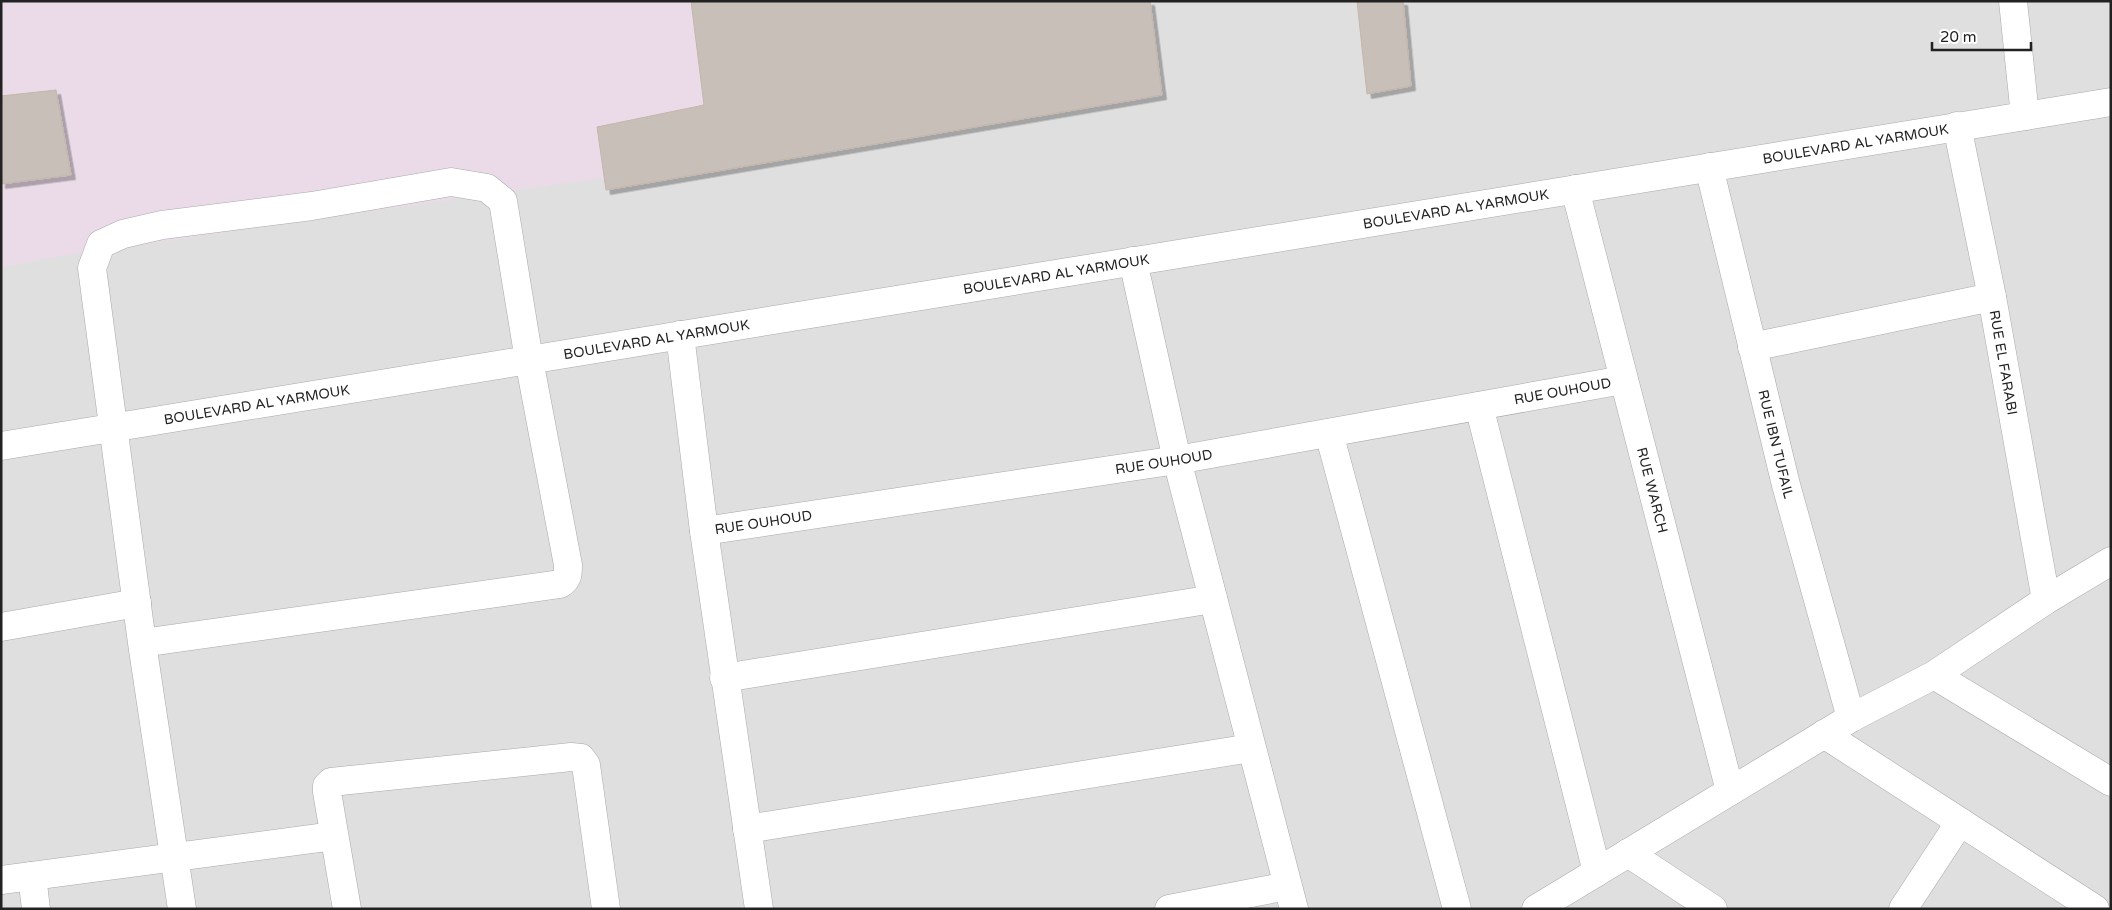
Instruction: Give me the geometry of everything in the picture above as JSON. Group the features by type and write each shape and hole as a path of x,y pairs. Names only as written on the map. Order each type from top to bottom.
{"street":[{"path":"2013,1 2025,116"},
{"name":"BOULEVARD AL YARMOUK","path":"1,446 2111,102"},
{"name":"RUE EL FARABI","path":"1957,126 1992,297 2046,600"},
{"name":"RUE IBN TUFAIL","path":"1709,167 1786,485 1851,718"},
{"path":"142,643 560,584 566,580 568,565 529,360 503,201 487,188 451,182 312,206 162,225 123,234 101,244 92,268 142,643 182,909"},
{"name":"RUE WARCH","path":"1574,189 1730,791"},
{"path":"1133,261 1177,460 1291,897 1169,909"},
{"path":"1752,347 1992,297"},
{"path":"680,335 704,531 758,909"},
{"name":"RUE OUHOUD","path":"704,531 1177,460 1623,380"},
{"path":"1479,406 1597,872"},
{"path":"1329,433 1457,909"},
{"path":"1547,906 1597,872 1824,734 1934,675 2046,600 2111,561"},
{"path":"724,678 1213,599"},
{"path":"1,627 137,603"},
{"path":"1934,675 2111,782"},
{"path":"1824,734 2096,909"},
{"path":"747,829 1251,748"},
{"path":"347,909 327,792 327,786 331,782 571,757 581,758 586,765 606,909"},
{"path":"1903,909 1960,822"},
{"path":"1,880 334,836"},
{"path":"1628,853 1713,909"},
{"path":"32,876 36,909"}],"shaded area":[{"path":"1,1 2111,1 2111,909 1,909"},
{"path":"1,1 1133,1 1147,99 61,256 1,267"}],"building":[{"path":"691,1 1150,1 1162,95 606,190 597,127 704,105"},
{"path":"1357,1 1403,1 1411,86 1367,94"},
{"path":"56,90 71,175 1,184 1,96"}]}
